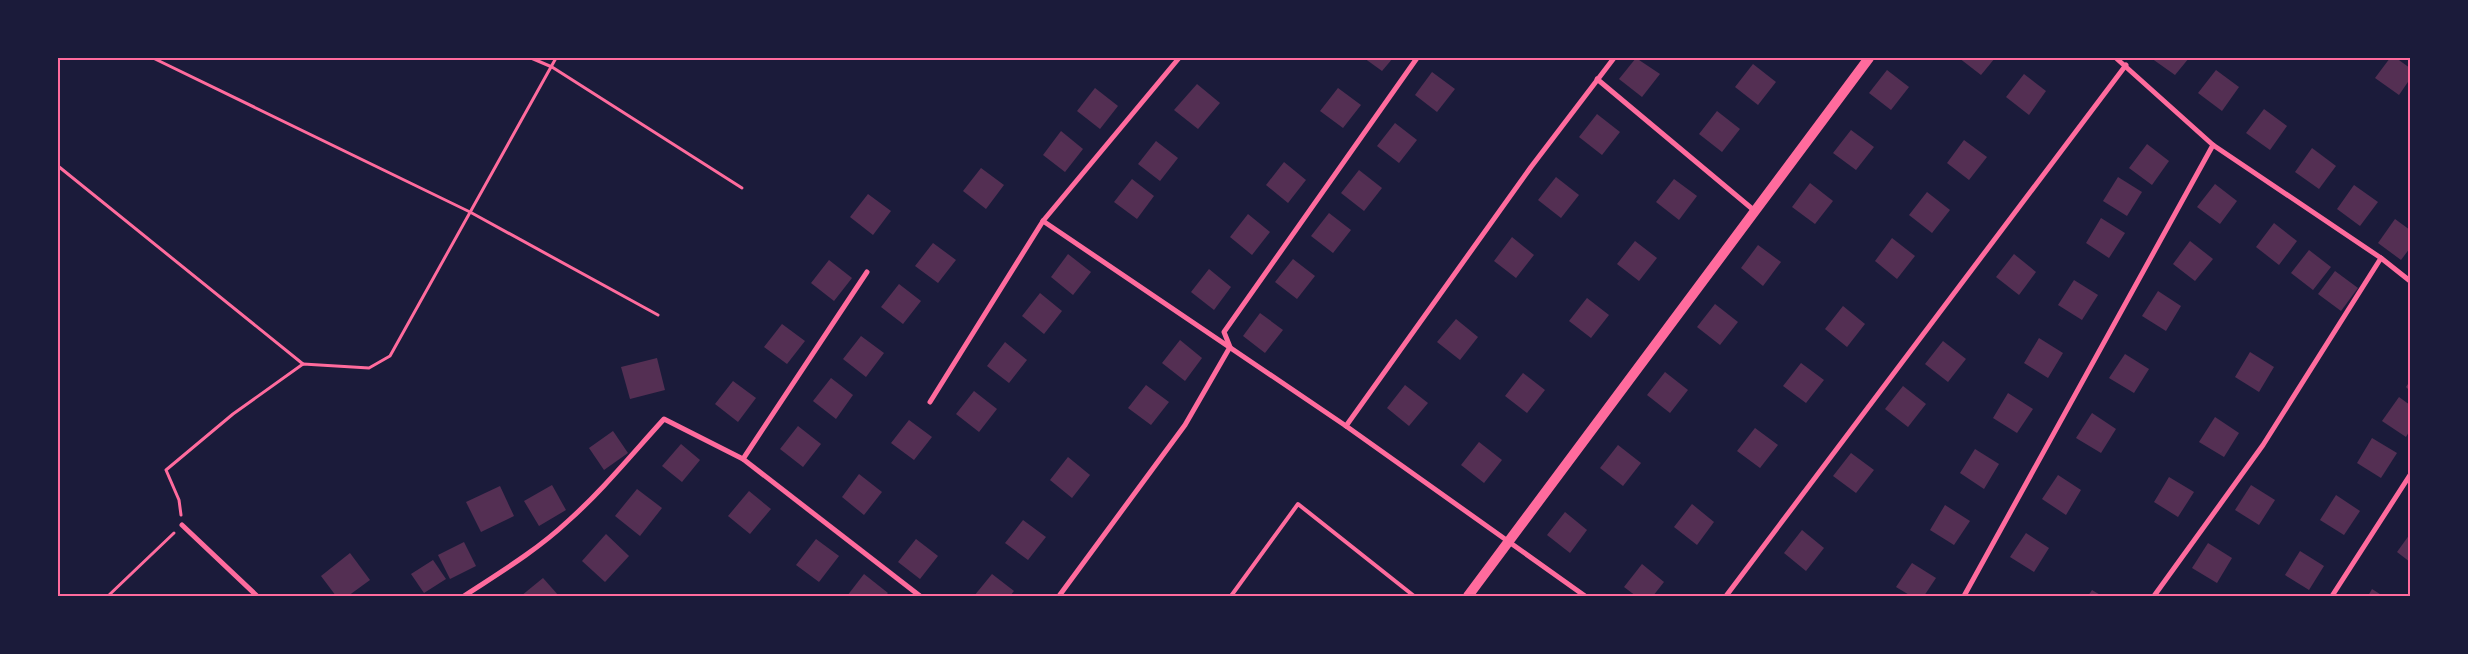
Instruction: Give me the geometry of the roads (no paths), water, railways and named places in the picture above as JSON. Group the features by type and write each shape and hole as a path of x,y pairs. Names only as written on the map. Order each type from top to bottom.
{"main road":[{"path":"1468,596 1869,58"}],"street":[{"path":"930,402 1043,220 1179,58"},
{"path":"1230,347 1224,332 1417,58"},
{"path":"1346,426 1531,167 1614,58"},
{"path":"2116,58 2213,145 2381,258 2410,281"},
{"path":"1726,596 2126,65"},
{"path":"1597,79 1756,212"},
{"path":"1964,596 2213,145"},
{"path":"1043,220 1346,426 1585,596"},
{"path":"2154,596 2263,445 2381,258"},
{"path":"743,459 867,272"},
{"path":"1059,596 1185,425 1230,347"},
{"path":"464,596 525,556 566,523 601,490 664,419 743,459 920,596"},
{"path":"2332,596 2410,474"},
{"path":"182,525 257,596"}],"lane":[{"path":"1231,596 1298,504 1414,596"}]}
